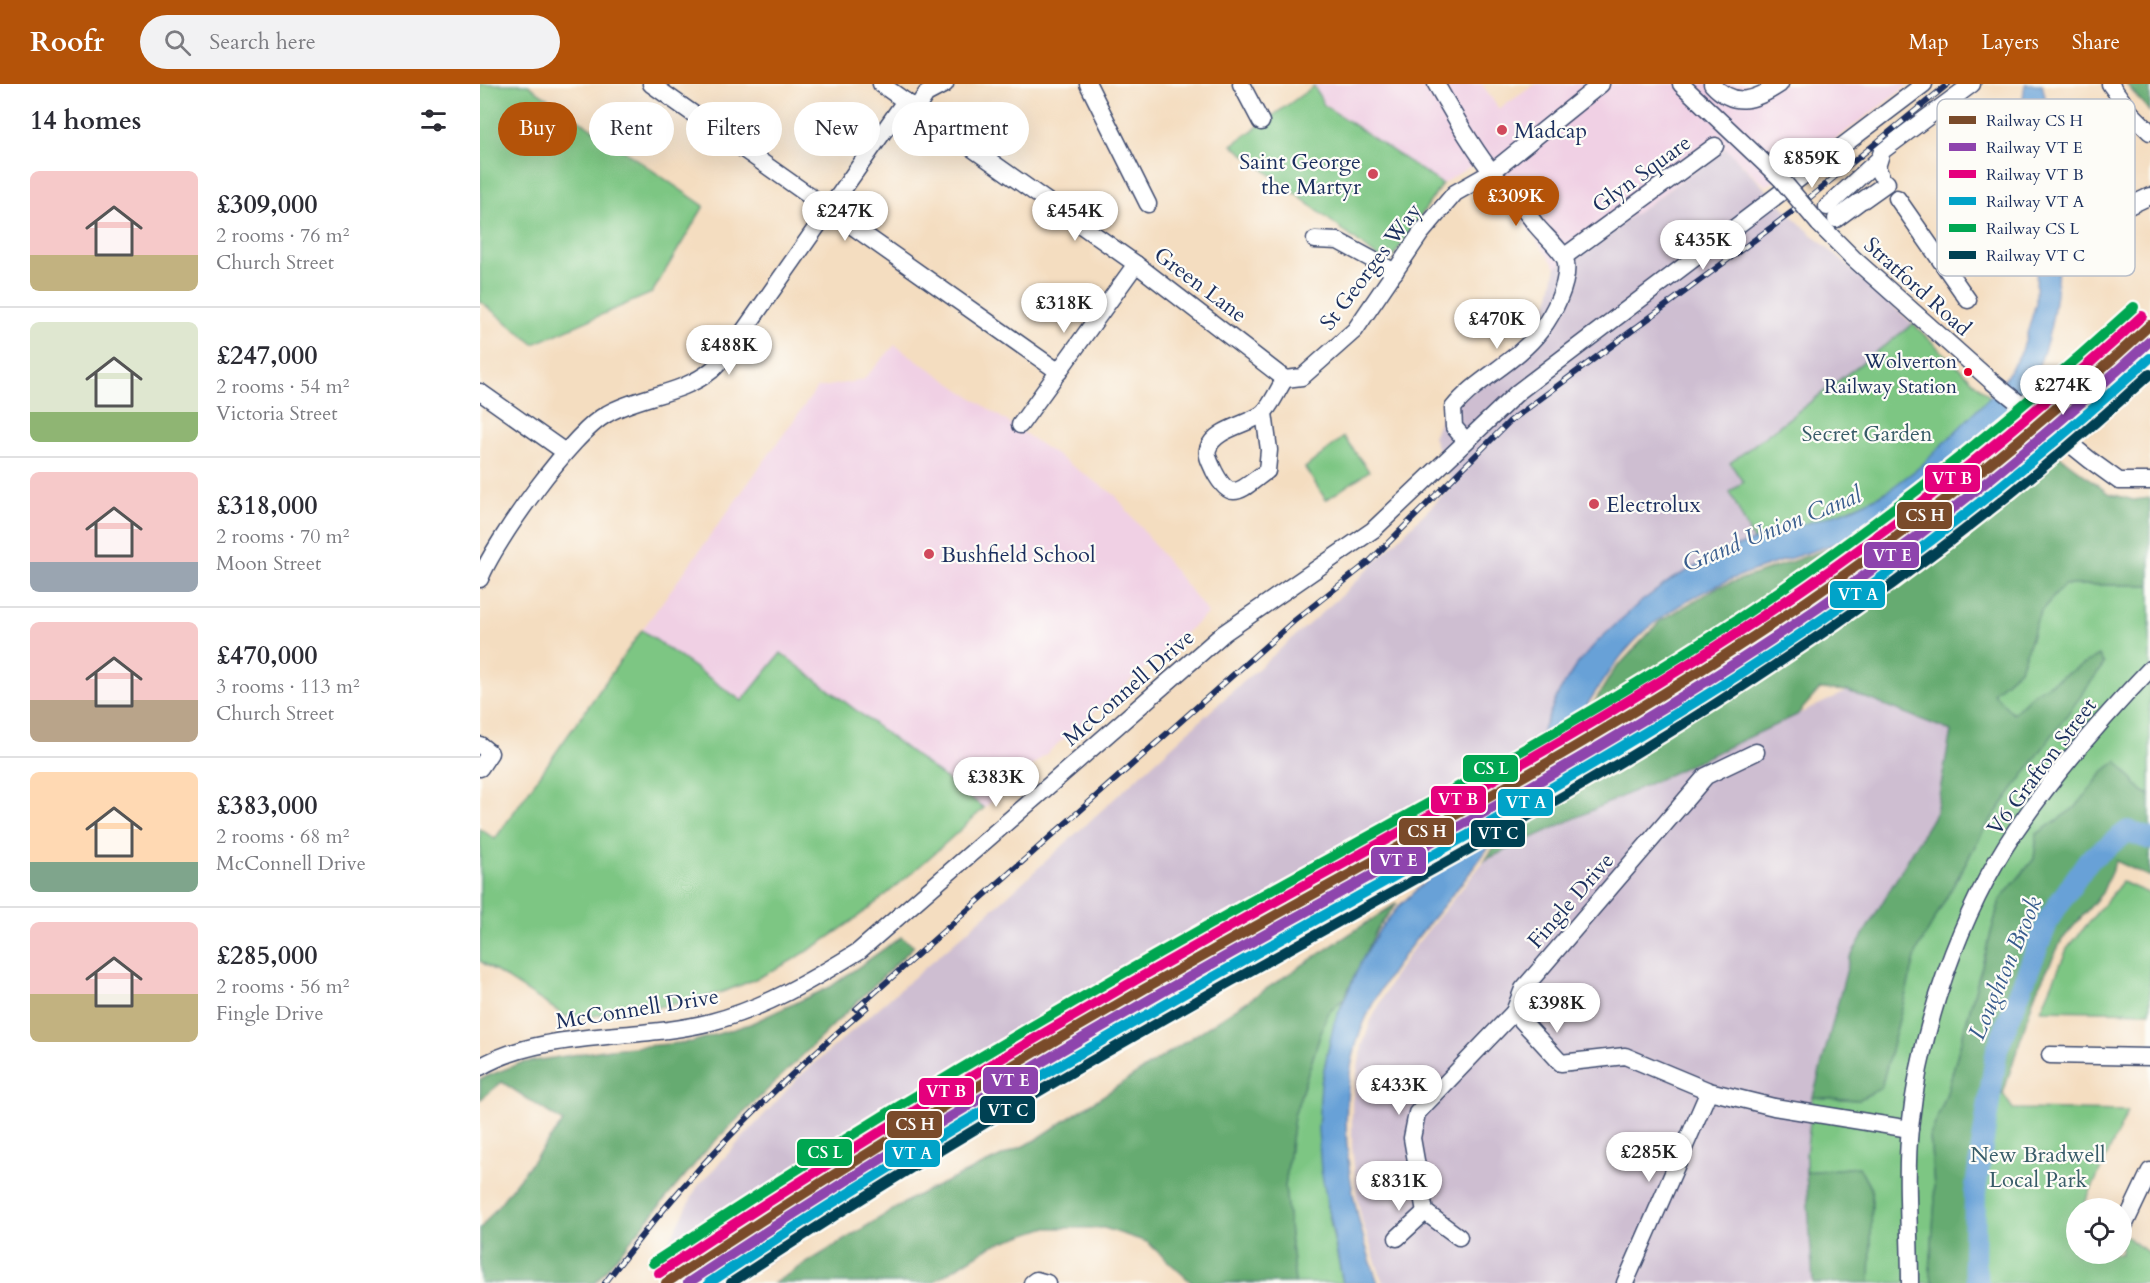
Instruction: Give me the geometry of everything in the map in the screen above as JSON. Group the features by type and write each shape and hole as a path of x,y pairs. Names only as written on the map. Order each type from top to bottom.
{"street":[{"path":"651,84 1059,372"},
{"name":"Green Lane","path":"881,84 907,102"},
{"path":"915,102 945,84"},
{"path":"1088,84 1148,204"},
{"path":"1241,84 1261,122"},
{"path":"1436,84 1492,172 1506,185 1547,241 1565,256 1566,269 1563,286 1556,306 1541,330 1505,367 1461,397 1453,408 1454,427 1466,441"},
{"name":"St Georges Way","path":"1285,379 1302,377 1328,356 1354,330 1421,233 1455,194 1492,172 1601,84"},
{"name":"Stratford Road","path":"1681,84 1781,178 1815,220 1853,258 1990,380 2119,481 2150,482"},
{"path":"1712,84 1726,96 1741,102 1760,98 1780,84"},
{"name":"McConnell Drive","path":"480,1067 498,1057 553,1044 649,1033 711,1022 759,1006 788,993 850,957 1224,633 1373,530 1518,392 1924,84"},
{"path":"1952,99 1972,84"},
{"path":"2110,84 2121,99"},
{"path":"1882,172 1831,213 1861,201 1882,172 1882,151 1937,110"},
{"path":"2135,117 2150,132"},
{"path":"480,579 496,548 582,432 606,414 633,402 679,389 712,370 736,342 828,209 892,129"},
{"name":"Glyn Square","path":"1565,256 1715,146"},
{"name":"Green Lane","path":"983,156 1136,264 1285,379"},
{"path":"2135,203 2150,196"},
{"path":"1897,198 1937,255"},
{"path":"1315,240 1338,242 1395,272"},
{"path":"1020,425 1136,264"},
{"path":"1951,276 1968,300"},
{"path":"1264,413 1269,450 1267,471 1238,491 1229,492 1222,488 1208,459 1208,448 1215,437 1264,413 1285,379"},
{"path":"480,392 565,452"},
{"name":"V6 Grafton Street","path":"1910,1283 1910,1129 1922,1060 1945,976 1976,900 2023,821 2088,737 2150,669"},
{"path":"480,745 490,753 480,768"},
{"name":"Fingle Drive","path":"1425,1212 1412,1138 1417,1113 1514,1012 1523,989 1706,776 1756,752"},
{"path":"1514,1012 1561,1063 1625,1056 1709,1091 1778,1108 1910,1129"},
{"path":"2050,1055 2150,1057"},
{"path":"1625,1283 1709,1091"},
{"path":"2132,1209 2150,1171"},
{"path":"1397,1238 1425,1212 1459,1237"},
{"path":"1032,1283 1036,1280 1047,1283"}],"shaded area":[{"path":"1313,84 1482,84 1499,109 1536,84 1910,84 1790,173 1766,186 1725,148 1638,212 1556,267 1479,161 1442,184 1324,104"},
{"path":"1726,148 1795,219 1913,324 1730,463 1744,482 1730,492 1753,540 1728,550 1672,579 1638,604 1597,642 1575,667 1558,694 1540,736 1531,766 1426,816 1354,864 1069,1022 655,1270 697,1187 799,1077 1003,900 1343,594 1453,485 1433,437 1450,393 1529,335 1549,300 1556,267 1638,212"},
{"name":"Bushfield School","path":"895,345 1115,495 1208,613 984,808 782,653 743,701 642,630 817,388 863,380"},
{"path":"1848,691 1951,731 1936,812 1850,957 1813,1097 1806,1155 1813,1283 1383,1283 1362,1221 1357,1197 1352,1146 1352,1101 1362,1046 1371,1021 1394,976 1412,950 1485,860"},
{"path":"1360,887 1364,894 1223,986 883,1188 737,1283 695,1283 873,1171 1197,979"}],"green space":[{"path":"480,84 527,84 553,102 498,102 498,156 577,156 577,118 589,127 589,156 631,156 704,206 652,293 534,344 480,301"},
{"path":"2126,84 2150,84 2150,112"},
{"path":"1314,86 1324,105 1442,184 1388,265 1232,145"},
{"name":"Secret Garden","path":"1913,324 1990,397 1927,461 1899,484 1837,514 1753,540 1730,492 1743,482 1730,463"},
{"path":"2009,417 2108,493 2133,500 2150,498 2150,585 2064,585 2040,612 2020,669 1993,693 2013,714 2034,693 2099,655 2104,664 1985,828 1917,951 1881,1088 1858,1100 1813,1097 1850,957 1936,812 1951,731 1848,691 1820,689 1797,715 1485,860 1573,738 1612,673 1660,621 1716,588 1870,534 1890,523 1945,483"},
{"path":"1344,437 1369,471 1326,500 1305,468"},
{"path":"2064,585 2150,585 2150,795 2142,791 2117,761 2104,771 2076,807 2037,834 2034,859 2000,900 1946,1096 1930,1136 1935,1199 1930,1272 1933,1283 1870,1283 1872,1191 1859,1167 1806,1172 1813,1097 1858,1100 1881,1088 1917,951 1985,828 2040,751 2099,655 2034,693 2013,714 1993,693 2020,669 2040,612"},
{"path":"642,630 742,701 781,653 984,808 870,907 807,952 774,970 741,985 700,998 657,1007 570,1019 480,961 480,829 495,839"},
{"path":"2117,761 2142,791 2150,795 2150,877 2116,861 2102,893 2062,940 2035,994 2003,1094 1991,1093 1979,1164 1974,1212 1978,1283 1933,1283 1930,1272 1935,1199 1930,1136 1946,1096 2000,900 2034,859 2037,834 2076,807 2104,771"},
{"path":"2122,882 2150,894 2150,1012 2041,1010 2067,949"},
{"path":"1397,903 1377,929 1344,998 1327,1014 1294,1116 1285,1187 1295,1283 1192,1283 1147,1242 1104,1228 1044,1228 991,1246 932,1283 774,1283 914,1197 1034,1141"},
{"path":"901,937 914,946 709,1147 595,1283 480,1283 480,1229 563,1122 502,1082 480,1100 480,1079 521,1063 610,1049 692,1042 750,1024 830,987"},
{"path":"1344,998 1332,1035 1324,1071 1320,1105 1323,1175 1343,1283 1295,1283 1285,1187 1294,1116 1327,1014"},
{"name":"New Bradwell Local Park","path":"1991,1093 2003,1094 2013,1109 2128,1111 2087,1198 2066,1198 2066,1264 2132,1264 2132,1241 2150,1254 2150,1283 1978,1283 1974,1212 1979,1164"},
{"path":"1859,1167 1872,1192 1870,1283 1813,1283 1806,1172"}],"water":[{"path":"2025,84 2042,84 2045,99 2023,99"},
{"path":"2036,276 2057,276 2055,303 2048,336 2038,367 2016,403 1987,435 1942,479 1903,511 1888,520 1832,545 1729,580 1680,605 1639,637 1607,675 1540,778 1389,976 1365,1021 1356,1045 1347,1105 1349,1165 1354,1196 1368,1255 1378,1283 1343,1283 1321,1170 1318,1129 1321,1083 1334,1023 1362,960 1380,929 1399,906 1445,863 1466,849 1531,767 1540,736 1558,694 1575,667 1597,642 1638,604 1672,579 1728,549 1851,509 1885,493 1921,466 2000,387 2022,351 2036,303"}],"pier":[{"path":"1567,746 1517,814 1470,840 1524,771"}],"waterway":[{"name":"Loughton Brook","path":"1978,1283 1974,1263 1975,1193 1997,1049 2049,918 2088,861 2128,831 2150,839"}],"railway":[{"path":"856,1009 1294,621 1370,561 1509,422 1792,212 1948,84"},
{"path":"1328,911 1359,893"},
{"path":"720,1283 869,1185 1274,942 1333,899"},
{"path":"605,1283 664,1208 728,1138 796,1070 867,1007"},
{"path":"780,1256 803,1237"}],"transit line":[{"path":"653,1263 854,1134 1060,1010 1543,739 1678,658 1795,580 1896,507 2041,390 2134,307"},
{"path":"659,1273 861,1143 998,1060 1583,728 1731,637 1892,526 2019,424 2142,316"},
{"path":"666,1283 868,1153 1005,1070 1143,989 1516,781 1739,646 1900,535 2027,433 2150,325"},
{"path":"688,1283 818,1198 1084,1037 1558,770 1757,649 1860,578 1960,503 2056,424 2150,341"},
{"path":"709,1283 772,1241 1029,1083 1564,780 1763,659 1914,554 2058,439 2150,358"},
{"path":"731,1283 916,1165 1041,1090 1507,828 1709,708 1824,632 1921,563 2015,490 2150,374"}],"place":[{"name":"Madcap","path":"1502,130"},
{"name":"Saint George the Martyr","path":"1373,174"},
{"name":"Wolverton Railway Station","path":"1968,372"},
{"name":"Electrolux","path":"1594,504"},
{"name":"Bushfield School","path":"929,554"}],"water label":[{"name":"Grand Union Canal","path":"1772,529"}]}
